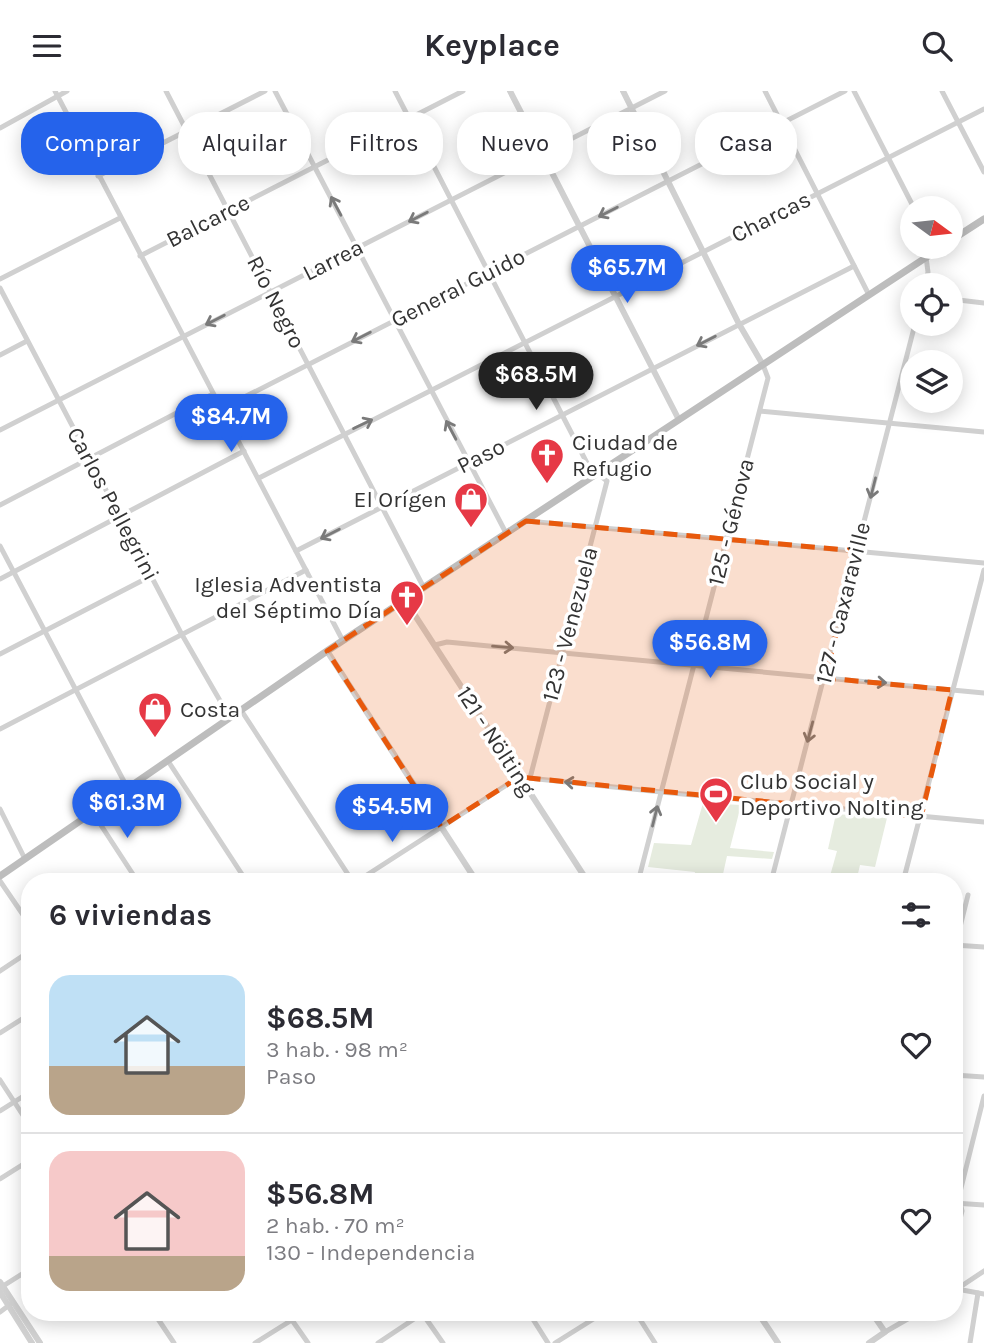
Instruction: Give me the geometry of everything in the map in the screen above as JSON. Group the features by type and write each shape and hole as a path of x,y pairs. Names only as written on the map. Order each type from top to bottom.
{"main road":[{"path":"963,233 984,219"},
{"path":"0,876 327,651 923,259"}],"street":[{"path":"0,128 56,93 67,91"},
{"name":"Río Negro","path":"166,91 178,113"},
{"path":"223,112 265,91"},
{"path":"275,91 506,533"},
{"path":"395,91 407,112"},
{"name":"Balcarce","path":"422,112 463,91"},
{"path":"510,91 520,112"},
{"path":"623,91 739,324 763,365"},
{"name":"Larrea","path":"573,139 665,91"},
{"path":"765,91 776,112"},
{"name":"General Guido","path":"797,115 845,91"},
{"path":"854,91 908,196"},
{"path":"942,91 984,172"},
{"path":"56,93 343,641"},
{"name":"Charcas","path":"259,478 984,109"},
{"path":"98,176 178,135"},
{"path":"797,154 869,295"},
{"name":"Balcarce","path":"140,256 325,162"},
{"name":"General Guido","path":"221,409 695,167"},
{"name":"Río Negro","path":"211,175 424,588"},
{"path":"440,175 589,467 598,473"},
{"name":"Larrea","path":"0,430 501,175"},
{"path":"552,175 679,420"},
{"path":"0,279 120,218"},
{"name":"Paso","path":"296,551 854,266"},
{"name":"Carlos Pellegrini","path":"0,288 150,576 230,718"},
{"path":"963,301 984,303"},
{"name":"127 - Caxaraville","path":"773,873 912,336"},
{"path":"0,355 27,341"},
{"name":"125 - Génova","path":"640,873 768,378 763,365"},
{"path":"0,505 213,394"},
{"path":"760,411 984,432"},
{"path":"0,579 244,451"},
{"name":"123 - Venezuela","path":"530,778 607,481 598,473"},
{"path":"526,521 984,563"},
{"path":"0,546 128,789"},
{"path":"0,729 306,570"},
{"path":"906,873 984,571"},
{"path":"0,653 150,576"},
{"name":"121 - Nölting","path":"405,600 582,873"},
{"path":"435,645 447,642 984,692"},
{"path":"327,651 471,873"},
{"path":"242,710 349,873"},
{"path":"168,761 241,873"},
{"path":"369,873 519,777 661,793 984,822"},
{"path":"0,809 25,859"},
{"path":"93,813 131,873"},
{"path":"0,881 21,912"},
{"path":"963,914 968,895"},
{"path":"963,947 984,947"},
{"path":"0,971 21,957"},
{"path":"0,1033 21,1020"},
{"path":"963,1076 984,1077"},
{"path":"0,1080 21,1112"},
{"path":"963,1180 984,1096"},
{"path":"0,1111 21,1098"},
{"path":"0,1179 21,1166"},
{"path":"963,1203 984,1205"},
{"path":"963,1284 984,1271"},
{"path":"21,1275 1,1287 32,1343"},
{"path":"963,1291 981,1294 970,1343"},
{"path":"0,1312 11,1304"},
{"path":"11,1304 21,1317"},
{"path":"24,1321 40,1343"},
{"path":"159,1321 174,1343"},
{"path":"255,1343 289,1321"},
{"path":"293,1321 308,1343"},
{"path":"378,1343 411,1321"},
{"path":"428,1321 443,1343"},
{"path":"534,1321 548,1343"},
{"path":"555,1343 590,1321"},
{"path":"641,1321 655,1343"},
{"path":"763,1321 778,1343"},
{"path":"877,1321 885,1332"},
{"path":"869,1343 904,1321"}],"highlighted area":[{"path":"526,521 857,551 825,678 952,690 921,817 519,777 441,827 327,651"}],"shaded area":[{"name":"Club Social y Deportivo Nolting","path":"703,803 741,805 730,848 774,852 772,859 727,856 723,873 695,873 648,867 654,843 691,845"},
{"path":"836,814 887,818 875,867 860,865 858,873 831,873 837,851 828,849"}],"place":[{"name":"Ciudad de Refugio","path":"547,485"},
{"name":"El Orígen","path":"471,529"},
{"name":"Iglesia Adventista del Séptimo Día","path":"407,627"},
{"name":"Costa","path":"155,739"},
{"name":"Club Social y Deportivo Nolting","path":"716,824"}]}
